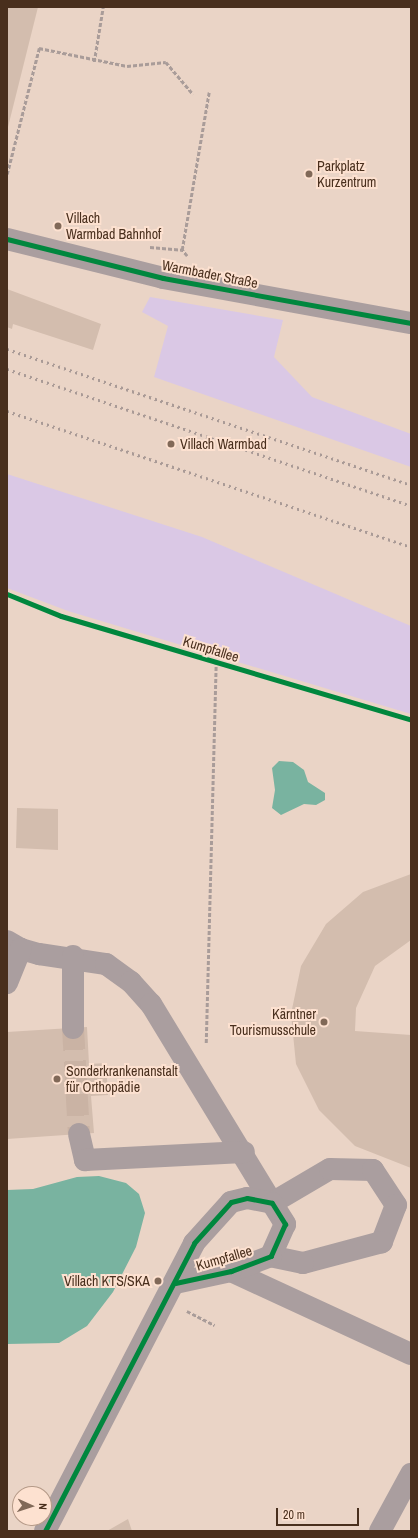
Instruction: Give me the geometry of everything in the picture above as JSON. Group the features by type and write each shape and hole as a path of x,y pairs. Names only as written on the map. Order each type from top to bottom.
{"street":[{"name":"Warmbader Straße","path":"7,239 163,278 411,323"},
{"path":"7,984 14,945 106,964 131,982 151,1004 244,1152 272,1204 330,1169 373,1170 396,1205 382,1242 303,1263 271,1256"},
{"path":"73,956 73,1028"},
{"path":"79,1134 85,1160 244,1152"},
{"name":"Kumpfallee","path":"45,1531 171,1292 194,1243 231,1202 247,1198 272,1204 285,1224 271,1256 171,1292"},
{"name":"Kumpfallee","path":"231,1271 411,1354"},
{"path":"380,1531 411,1474"}],"path":[{"path":"94,62 103,7"},
{"path":"7,174 39,48 94,62 127,66 166,62 194,94"},
{"path":"190,260 182,250 209,92"},
{"path":"206,1050 216,664"},
{"path":"171,1292 215,1325"}],"shaded area":[{"path":"150,297 283,320 274,357 312,397 411,434 411,467 154,377 168,326 142,312"},
{"path":"7,474 202,537 411,626 411,714 68,611 7,588"}],"water":[{"path":"279,761 293,762 304,770 308,782 325,793 325,800 316,805 304,804 281,815 272,808 275,790 272,768"},
{"path":"99,1176 126,1183 139,1194 145,1213 136,1247 113,1292 87,1326 59,1343 7,1344 7,1190 33,1189 77,1177"}],"building":[{"path":"7,7 38,7 8,127 7,127"},
{"path":"7,289 101,324 93,350 13,324 12,329 7,327"},
{"path":"17,808 58,809 58,850 16,848"},
{"name":"Kärntner Tourismusschule","path":"411,874 411,940 375,966 356,1008 355,1031 411,1035 411,1168 355,1146 319,1110 296,1064 291,1014 301,966 326,924 363,892"},
{"name":"Sonderkrankenanstalt für Orthopädie","path":"87,1027 89,1064 106,1063 108,1095 91,1096 94,1133 7,1139 7,1032"},
{"path":"128,1519 132,1531 107,1531"}],"tunnel":[{"path":"73,1028 79,1134"}],"railway":[{"path":"7,349 411,485"},
{"path":"7,369 411,506"},
{"path":"7,411 411,547"}],"cycle path":[{"path":"7,239 163,278 411,323"},
{"path":"7,594 61,616 411,720"},
{"path":"45,1531 194,1243 231,1202 247,1198 272,1203 285,1224 271,1256 231,1271 175,1283"}],"place":[{"name":"Parkplatz Kurzentrum","path":"309,174"},
{"name":"Villach Warmbad Bahnhof","path":"58,226"},
{"name":"Villach Warmbad","path":"171,444"},
{"name":"Kärntner Tourismusschule","path":"324,1022"},
{"name":"Sonderkrankenanstalt für Orthopädie","path":"57,1079"},
{"name":"Villach KTS/SKA","path":"158,1281"}]}
